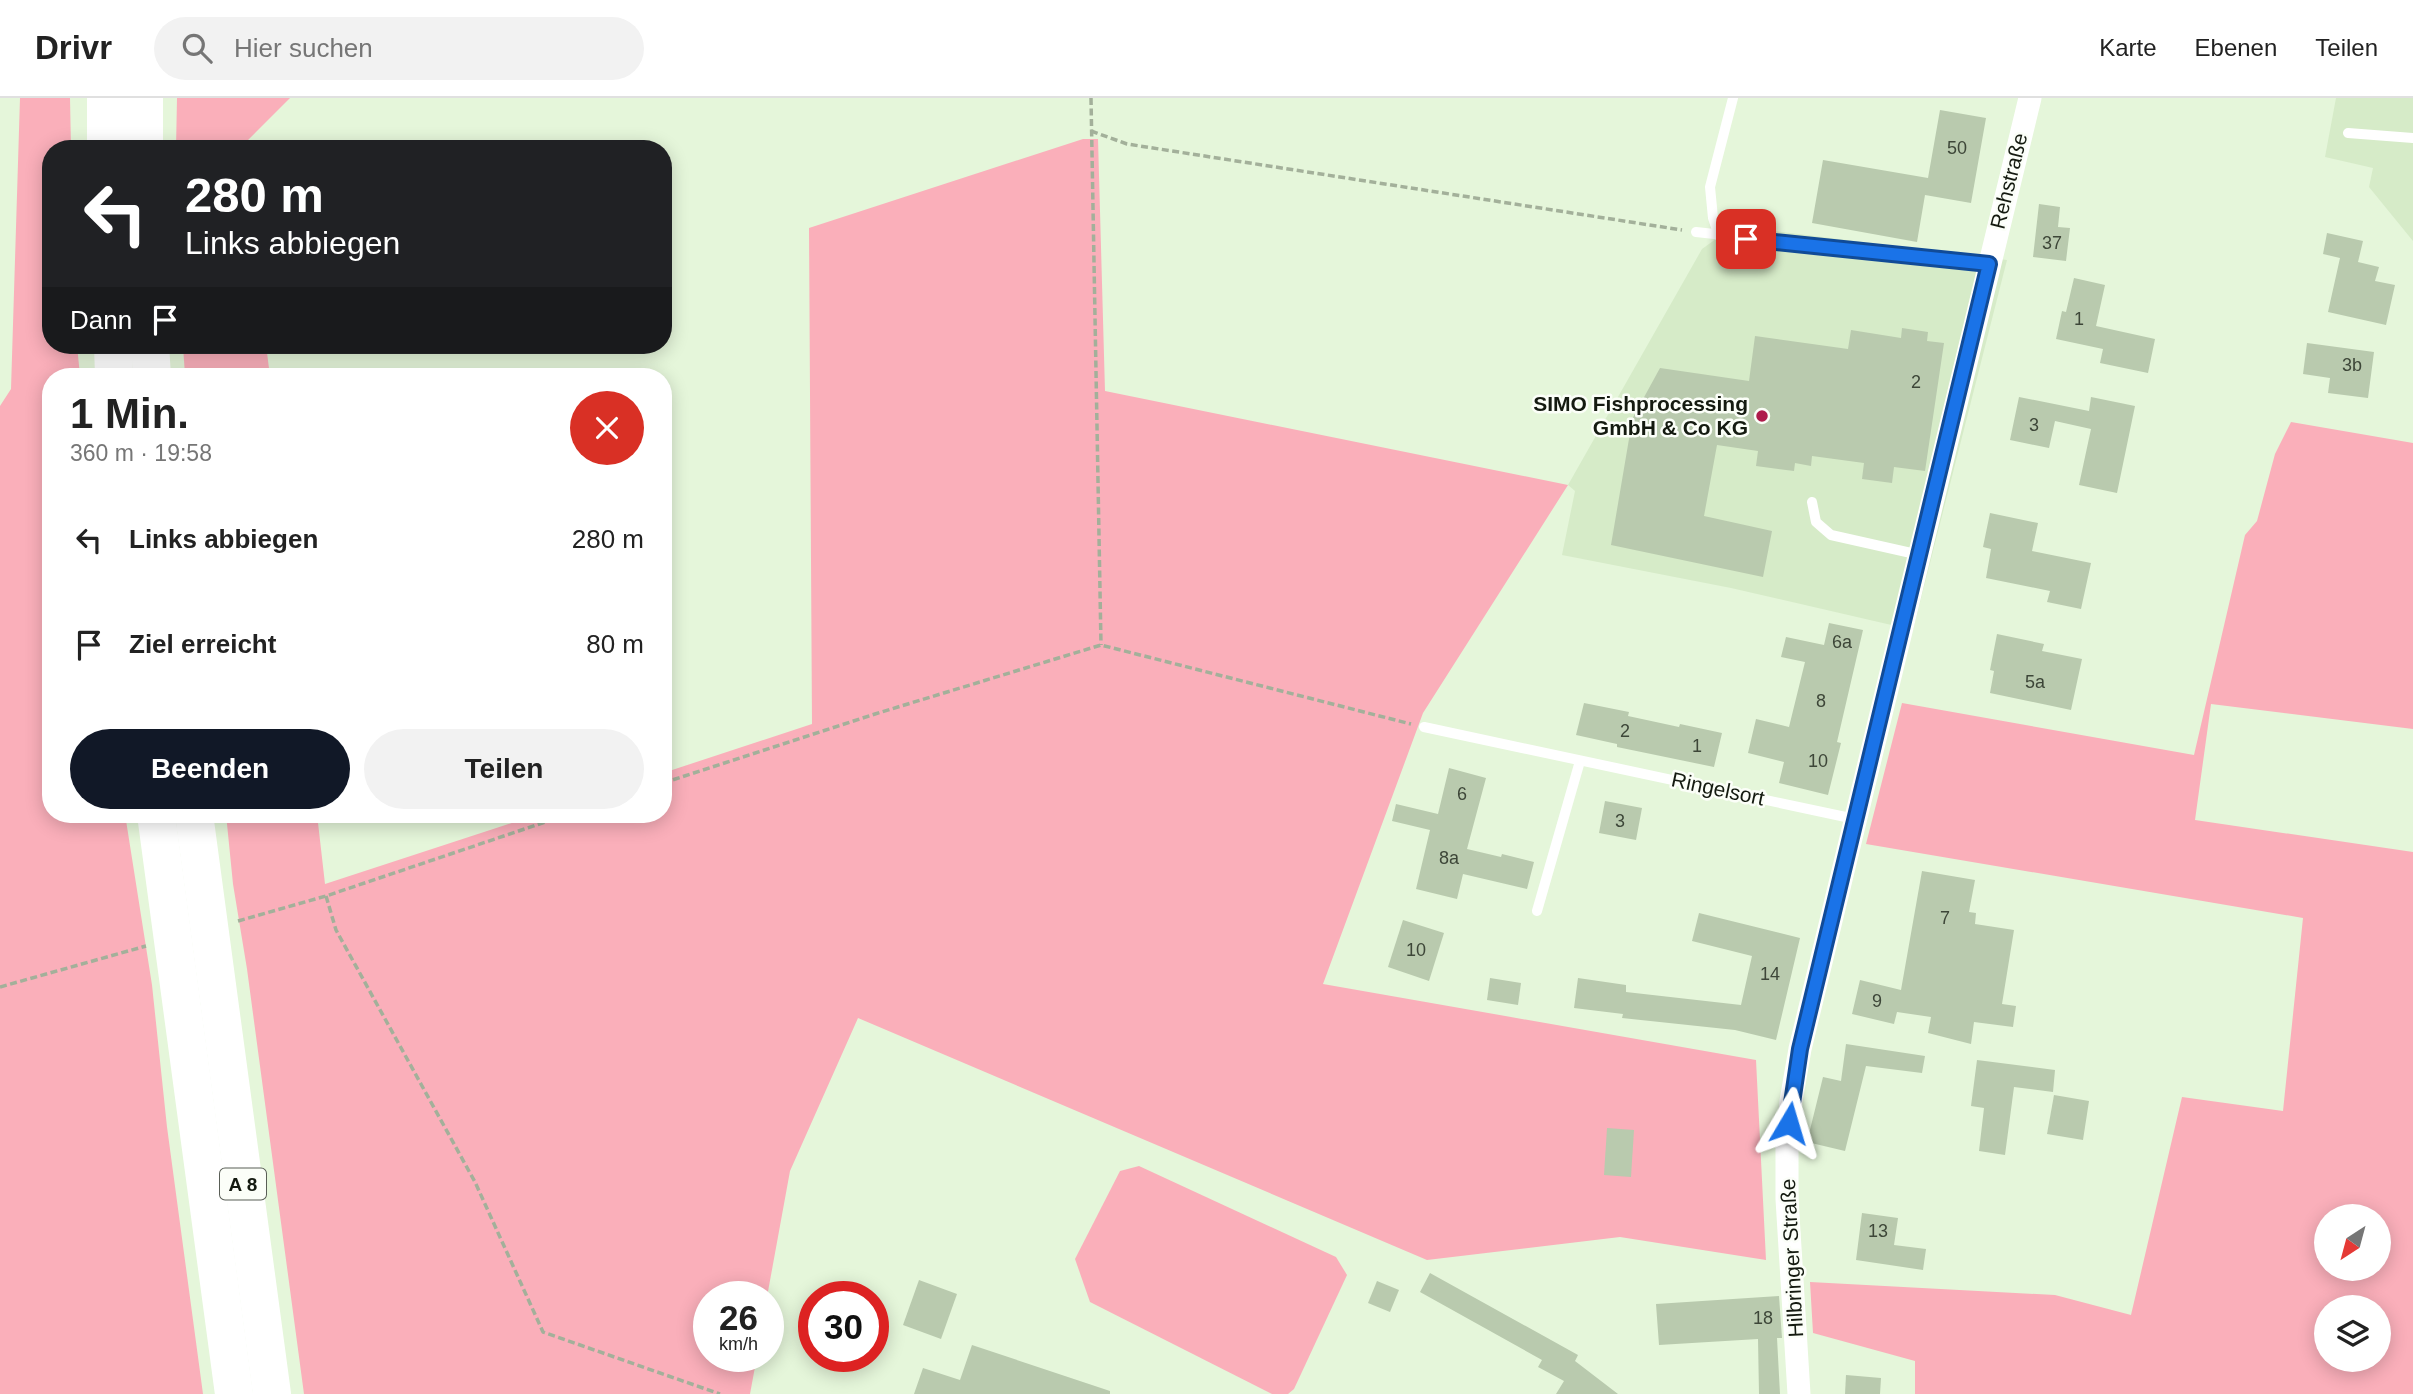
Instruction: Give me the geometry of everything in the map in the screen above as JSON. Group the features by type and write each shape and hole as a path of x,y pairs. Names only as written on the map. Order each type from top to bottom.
{"highway":[{"path":"106,98 106,140"},
{"path":"144,98 144,140"},
{"name":"A 8","path":"157,823 234,1394"},
{"name":"A 8","path":"195,823 272,1394"}],"street":[{"name":"Rehstraße","path":"1989,264 2030,98"},
{"name":"Hilbringer Straße","path":"1799,1394 1787,1199 1787,1145 1791,1101 1800,1049 1989,264"}],"lane":[{"path":"1719,236 1713,218 1710,187 1733,98"},
{"path":"2348,133 2413,138"},
{"path":"1696,232 1989,264"},
{"path":"1812,502 1816,522 1831,535 1920,555"},
{"name":"Ringelsort","path":"1424,727 1855,819"},
{"path":"1537,911 1580,761"}],"path":[{"path":"1091,98 1101,645"},
{"path":"1091,131 1127,144 1696,232"},
{"path":"672,780 1101,645 1424,727"},
{"path":"542,823 326,896 337,930 475,1182 543,1332 720,1394"}],"shaded area":[{"path":"20,98 70,98 71,140 42,140 42,354 78,354 79,368 42,368 42,823 126,823 152,985 167,1127 203,1394 0,1394 0,406 11,389"},
{"path":"177,98 290,98 248,140 176,140"},
{"path":"2336,98 2413,98 2413,241 2369,187 2373,168 2325,157"},
{"path":"1083,139 1098,139 1105,391 1568,485 1423,713 1323,984 1756,1060 1766,1260 1620,1237 1427,1260 858,1018 790,1171 770,1281 693,1281 693,1372 754,1372 750,1394 304,1394 247,969 233,884 227,823 318,823 325,884 511,823 672,823 672,770 812,724 809,228"},
{"path":"1734,226 2007,260 1913,630 1731,588 1562,555 1575,491 1568,485 1702,249"},
{"path":"184,354 267,354 269,368 184,368"},
{"path":"2291,422 2413,443 2413,729 2211,704 2195,820 2413,852 2413,1394 1915,1394 1915,1361 1813,1333 1810,1282 2055,1295 2131,1315 2182,1097 2283,1111 2303,918 1866,844 1902,703 2194,755 2245,535 2257,521 2275,454"},
{"path":"1139,1166 1336,1257 1347,1275 1294,1389 1288,1394 1272,1394 1090,1302 1075,1259 1120,1171"}],"building":[{"path":"1940,110 1986,118 1971,203 1925,195 1917,242 1812,223 1823,160 1928,178"},
{"path":"2039,204 2060,207 2058,227 2070,228 2066,261 2033,257"},
{"path":"2327,233 2363,241 2358,262 2379,267 2375,281 2395,285 2386,325 2328,312 2340,258 2323,254"},
{"path":"2074,278 2105,285 2096,326 2155,339 2148,373 2100,363 2103,349 2056,339 2062,311 2066,312"},
{"path":"1902,328 1928,332 1927,341 1944,343 1925,471 1894,467 1892,483 1862,479 1864,463 1812,456 1811,466 1795,463 1794,471 1756,466 1758,451 1717,445 1704,516 1772,531 1763,577 1611,545 1630,433 1625,432 1660,368 1749,381 1755,336 1848,349 1851,330 1901,338"},
{"path":"2307,343 2374,352 2368,398 2328,393 2330,378 2303,374"},
{"path":"2019,397 2089,411 2091,397 2135,406 2117,493 2079,485 2091,429 2055,421 2049,448 2010,440"},
{"path":"1990,513 2038,523 2032,551 2091,563 2081,609 2047,602 2050,591 1986,578 1991,549 1983,547"},
{"path":"1829,623 1863,630 1837,742 1841,743 1828,795 1779,783 1784,762 1748,753 1756,719 1789,727 1805,662 1781,657 1786,637 1824,645"},
{"path":"1997,634 2044,644 2042,651 2082,659 2071,710 1990,693 1994,671 1990,670"},
{"path":"1584,703 1629,712 1628,716 1722,733 1714,767 1617,747 1617,744 1576,735"},
{"path":"1449,768 1486,778 1467,849 1534,862 1527,889 1463,874 1457,899 1416,889 1430,830 1392,821 1396,804 1438,814"},
{"path":"1605,801 1642,808 1636,840 1599,833"},
{"path":"1922,871 1975,880 1969,912 1976,913 1975,924 2014,930 2002,1004 2016,1006 2013,1027 1974,1022 1971,1044 1928,1033 1931,1017 1897,1012 1894,1024 1852,1014 1860,980 1901,990"},
{"path":"1699,913 1800,938 1776,1040 1735,1030 1622,1018 1623,1014 1574,1008 1578,978 1626,985 1626,992 1741,1005 1752,956 1692,941"},
{"path":"1403,920 1444,933 1429,981 1388,967"},
{"path":"1490,978 1521,983 1518,1005 1487,1000"},
{"path":"1846,1044 1925,1056 1922,1073 1866,1066 1845,1151 1807,1142 1823,1077 1841,1081"},
{"path":"1977,1060 2055,1070 2053,1092 2014,1087 2005,1155 1979,1151 1984,1108 1971,1106"},
{"path":"2054,1095 2089,1101 2083,1140 2047,1134"},
{"path":"1607,1128 1634,1130 1631,1177 1604,1175"},
{"path":"1862,1213 1898,1218 1894,1245 1926,1249 1923,1270 1856,1260"},
{"path":"1430,1273 1578,1355 1575,1361 1618,1394 1556,1394 1564,1381 1538,1367 1542,1360 1420,1292"},
{"path":"919,1280 957,1294 941,1339 903,1325"},
{"path":"1377,1281 1399,1290 1390,1312 1368,1303"},
{"path":"1779,1296 1782,1338 1777,1338 1780,1394 1759,1394 1758,1339 1659,1345 1656,1304"},
{"path":"972,1345 1110,1391 1110,1394 914,1394 923,1368 960,1380"},
{"path":"1846,1375 1881,1378 1880,1394 1845,1394"}],"place":[{"name":"SIMO Fishprocessing GmbH & Co KG","path":"1762,416"}],"route":[{"path":"1746,239 1989,264 1800,1049 1789,1123"}]}
